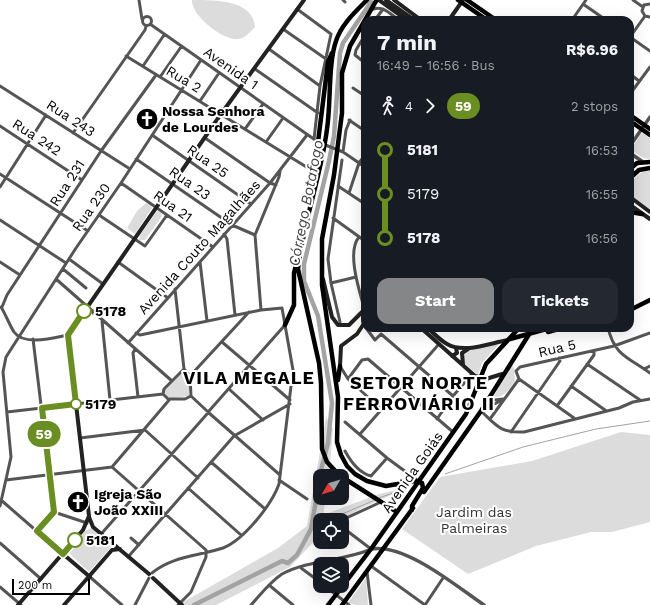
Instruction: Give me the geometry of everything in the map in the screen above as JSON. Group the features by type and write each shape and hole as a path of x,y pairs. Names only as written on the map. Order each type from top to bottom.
{"main road":[{"path":"180,604 151,576 102,533 93,527 89,516 68,335 221,114 304,0"},
{"path":"357,10 362,0"},
{"path":"317,142 328,62 342,29 367,0"},
{"path":"468,0 490,16"},
{"path":"368,16 377,1 407,16"},
{"path":"396,1 416,16"},
{"path":"452,16 461,1 482,16"},
{"path":"385,4 402,16"},
{"path":"361,27 350,46 342,73 342,113 334,175 322,239 322,285 337,386 337,442 341,455 351,470 361,478 381,486 419,481 422,483 424,488 412,506 412,510"},
{"path":"285,325 294,305 294,273 318,182 326,140 334,50"},
{"path":"634,119 650,135"},
{"path":"634,123 650,129"},
{"path":"634,167 643,162 650,162"},
{"path":"634,175 640,170 650,168"},
{"path":"634,200 650,212"},
{"path":"634,208 650,219"},
{"path":"634,213 642,214"},
{"path":"299,254 298,269 301,290 319,363 321,383 322,449 327,462 334,469"},
{"path":"321,272 332,317 336,323 343,326 349,325 361,314"},
{"path":"634,305 650,297"},
{"path":"634,308 650,300"},
{"path":"283,317 290,316"},
{"path":"337,386 341,346 361,330"},
{"path":"426,332 472,374 479,378 486,379 502,374"},
{"path":"432,332 442,342 456,348 468,348 543,332"},
{"name":"Avenida Goiás","path":"328,605 371,549 453,432 471,404 479,378 486,364 515,332"},
{"name":"Avenida Goiás","path":"345,604 481,411 502,374 530,332"},
{"path":"528,335 534,332"},
{"path":"452,356 457,353 456,348"},
{"path":"462,365 462,353 468,348"},
{"path":"349,482 397,512"},
{"path":"19,604 83,530 89,516"},
{"path":"83,530 93,527"},
{"path":"68,604 112,550 113,543"},
{"path":"112,550 120,549"},
{"path":"63,554 90,577"},
{"path":"85,574 94,572"}],"street":[{"path":"138,0 142,23 146,26"},
{"path":"575,16 586,0"},
{"path":"633,0 643,7"},
{"path":"371,10 385,4"},
{"path":"378,16 385,4"},
{"path":"385,4 396,16"},
{"path":"583,4 600,16"},
{"path":"643,7 650,4"},
{"path":"643,7 642,11 645,16 650,17"},
{"path":"297,9 331,34 320,86 317,142"},
{"path":"634,31 645,16"},
{"path":"73,133 145,30 146,26 150,24 150,18 146,17 142,19"},
{"name":"Avenida 1","path":"150,24 317,142 342,151 359,163"},
{"path":"283,29 326,59"},
{"path":"143,66 164,35"},
{"path":"634,40 650,51"},
{"path":"361,42 355,55 361,60"},
{"path":"160,77 181,47"},
{"path":"269,49 320,86"},
{"name":"Rua 2","path":"126,56 313,171"},
{"name":"Rua 230","path":"0,507 11,457 3,372 6,357 62,269 100,215 201,60"},
{"path":"634,88 650,67"},
{"path":"255,69 318,113"},
{"path":"200,101 219,73"},
{"name":"Rua 231","path":"1,307 7,295 101,151 156,75"},
{"path":"634,77 639,81"},
{"name":"Rua 243","path":"0,86 130,169"},
{"path":"352,88 361,94"},
{"path":"245,129 263,104"},
{"path":"0,186 28,145 46,115"},
{"path":"634,140 650,117"},
{"path":"266,142 282,118"},
{"path":"342,151 349,120 361,128"},
{"name":"Rua 242","path":"0,126 63,170 82,180"},
{"name":"Rua 25","path":"152,135 251,204"},
{"name":"Avenida Couto Magalhães","path":"128,343 157,308 168,298 270,184 307,135"},
{"path":"205,138 270,184"},
{"path":"634,156 643,162"},
{"name":"Rua 23","path":"136,159 232,225 255,235"},
{"path":"340,322 331,283 328,258 342,160"},
{"path":"349,193 361,160"},
{"path":"261,310 255,235 276,185 280,171"},
{"path":"0,174 88,231"},
{"name":"Rua 21","path":"121,183 213,247"},
{"name":"Avenida Couto Magalhães","path":"270,184 276,185"},
{"path":"338,186 361,201"},
{"path":"100,215 145,246 167,215"},
{"path":"333,218 361,238"},
{"path":"0,220 66,263"},
{"path":"224,234 227,239 235,315"},
{"path":"358,236 355,241 354,257 356,277 361,295"},
{"path":"69,259 103,284"},
{"path":"0,262 20,275"},
{"path":"118,262 168,298"},
{"path":"200,262 207,321"},
{"path":"62,269 86,288"},
{"path":"331,283 356,277"},
{"path":"56,279 172,381"},
{"path":"175,289 184,369 190,376 191,396 234,436 280,475"},
{"path":"1,307 15,333 19,337 33,339 68,335"},
{"path":"93,313 97,308"},
{"path":"135,605 151,576 162,565 181,558 207,553 232,544 274,497 280,475 293,370 292,353 282,308 249,312 140,335 136,333"},
{"path":"190,376 249,312"},
{"path":"102,321 110,400"},
{"path":"102,533 285,325"},
{"path":"22,332 26,339"},
{"path":"370,332 375,340 381,334 453,396"},
{"path":"609,332 617,351 650,373"},
{"name":"Rua 5","path":"519,379 516,371 520,367 614,346 650,334"},
{"path":"33,339 54,512 37,531"},
{"path":"222,342 290,402"},
{"path":"360,434 440,344"},
{"path":"135,349 133,353 138,397"},
{"path":"557,406 594,355 594,351"},
{"path":"511,432 560,361 559,358"},
{"path":"348,379 362,360 368,359 453,432"},
{"path":"587,364 640,400"},
{"path":"340,366 348,379 381,409"},
{"path":"644,369 650,366"},
{"path":"163,394 164,389 184,369"},
{"path":"437,419 453,396 472,374"},
{"path":"490,419 519,379 574,418"},
{"path":"571,386 605,410"},
{"path":"229,389 263,420"},
{"path":"7,412 163,394 170,400"},
{"path":"6,480 112,466 170,400 191,396"},
{"path":"489,397 494,400 504,399"},
{"path":"504,399 481,411 502,430 524,432 605,410 619,408 640,400 650,399"},
{"path":"128,557 234,436 263,420 290,402"},
{"path":"345,422 387,458 419,481"},
{"path":"80,438 144,430 198,478"},
{"path":"345,451 350,461 365,474 371,476 387,458"},
{"path":"211,462 264,509"},
{"path":"112,466 207,553"},
{"path":"279,480 308,499"},
{"path":"188,488 241,535"},
{"path":"1,500 63,554"},
{"path":"349,517 380,502"},
{"path":"0,507 8,505"},
{"path":"54,512 87,523"},
{"path":"349,532 371,549"},
{"path":"131,538 138,545"},
{"path":"0,543 41,579"},
{"path":"251,605 268,585 283,574 307,566 359,554 371,549 384,548 414,559 484,605"},
{"path":"180,604 191,592 207,553"},
{"path":"307,566 307,571"},
{"path":"371,566 425,605 443,578"},
{"path":"301,568 313,576"},
{"path":"367,572 371,605"},
{"path":"90,577 122,605"},
{"path":"268,585 293,605"},
{"path":"0,587 19,604"},
{"path":"333,593 345,604"}],"green space":[{"path":"192,0 212,0 232,3 248,11 253,18 255,27 248,34 238,39 232,39 224,36 209,26 202,19 193,6"},
{"path":"643,133 650,138 650,159 643,158 634,152 634,145"},
{"path":"650,170 650,209 634,198 634,180 639,174"},
{"path":"146,203 152,208 135,234 127,228 137,211"},
{"path":"157,211 161,213 162,216 145,240 139,240 140,235"},
{"path":"501,342 482,363 478,375 464,363 463,354 467,350"},
{"path":"511,364 514,368 515,381 509,390 502,396 495,397 494,396"},
{"path":"184,371 189,377 189,396 173,398 167,397 165,390"},
{"path":"326,417 333,429 330,469 317,469"},
{"name":"Jardim das Palmeiras","path":"621,432 650,435 650,522 612,532 591,532 536,546 468,574 402,529 440,477 532,461"},
{"path":"409,487 362,508 349,516 349,513 328,513 379,494"},
{"path":"313,492 313,505 325,505 323,513 313,513 313,542 290,567 216,605 178,605 278,548 307,526"},
{"path":"91,528 101,535 111,547 89,572 69,553 85,531"},
{"path":"366,578 368,605 348,603"}],"waterway":[{"name":"Córrego Botafogo","path":"361,16 371,2"},
{"name":"Córrego Botafogo","path":"194,605 282,561 288,563 297,555 311,529 322,466 328,443 332,403 318,316 304,281 304,264 334,136 340,53 343,43 361,17"},
{"path":"445,474 523,447 596,429 650,421"},
{"path":"379,498 409,487"},
{"path":"344,513 375,500"}],"bus line":[{"name":"59","path":"75,540 63,554 37,531 54,512 42,408 76,404 68,335 84,311"}],"place":[{"name":"Nossa Senhora de Lourdes","path":"147,119"},
{"name":"5178","path":"84,311"},
{"name":"5179","path":"76,404"},
{"name":"Igreja São João XXIII","path":"78,502"},
{"name":"5181","path":"75,540"}],"district":[{"name":"VILA MEGALE","path":"249,377"},
{"name":"SETOR NORTE FERROVIÁRIO II","path":"419,392"}]}
